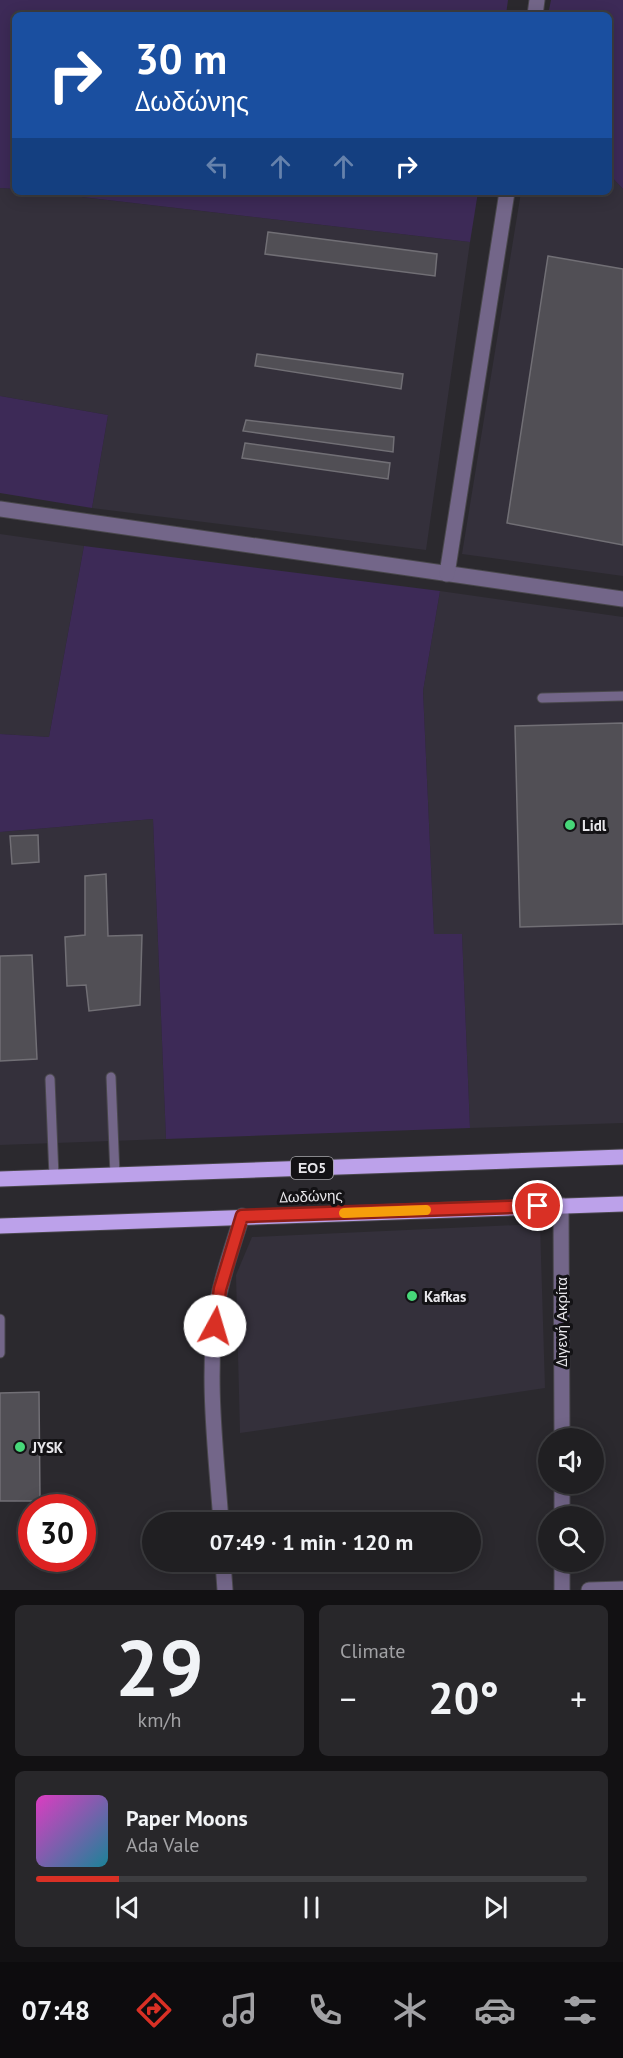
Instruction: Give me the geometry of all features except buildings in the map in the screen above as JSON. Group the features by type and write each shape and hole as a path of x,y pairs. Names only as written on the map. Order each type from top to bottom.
{"main road":[{"name":"Δωδώνης","path":"0,1179 623,1157"},
{"name":"Δωδώνης","path":"0,1226 623,1204"}],"street":[{"path":"447,574 507,195"},
{"path":"0,509 623,599"},
{"name":"Διγενή Ακρίτα","path":"561,1205 562,1428"},
{"path":"220,1512 214,1418 215,1326 220,1289 242,1216"},
{"path":"224,1572 225,1590"},
{"path":"562,1572 562,1590"},
{"path":"590,1590 623,1589"}],"lane":[{"path":"542,698 623,696"},
{"path":"111,1077 115,1175"},
{"path":"50,1079 54,1177"},
{"path":"0,1319 0,1353"}],"shaded area":[{"path":"0,0 508,0 506,12 12,12 12,189 0,188"},
{"path":"551,0 623,0 623,189 612,177 612,12 549,12"},
{"path":"612,177 623,189 623,576 462,554 521,195 612,195"},
{"path":"0,188 12,189 12,195 65,195 470,242 426,550 92,508 108,415 0,396"},
{"path":"65,195 478,195 470,242"},
{"path":"0,396 108,415 92,508 0,493"},
{"path":"0,534 84,546 49,737 0,734"},
{"path":"84,546 440,591 423,691 434,934 462,934 470,1128 166,1139 153,819 0,832 0,734 49,737"},
{"path":"440,591 623,617 623,1123 470,1128 462,935 434,934 423,691"},
{"path":"153,819 166,1139 0,1145 0,832"},
{"path":"540,1224 545,1388 240,1433 236,1275 252,1237"}],"slow traffic":[{"path":"344,1213 426,1210"}],"place":[{"name":"Lidl","path":"570,825"},
{"name":"Kafkas","path":"412,1296"},
{"name":"JYSK","path":"20,1447"}],"route":[{"path":"215,1326 220,1289 242,1216 538,1206"}]}
